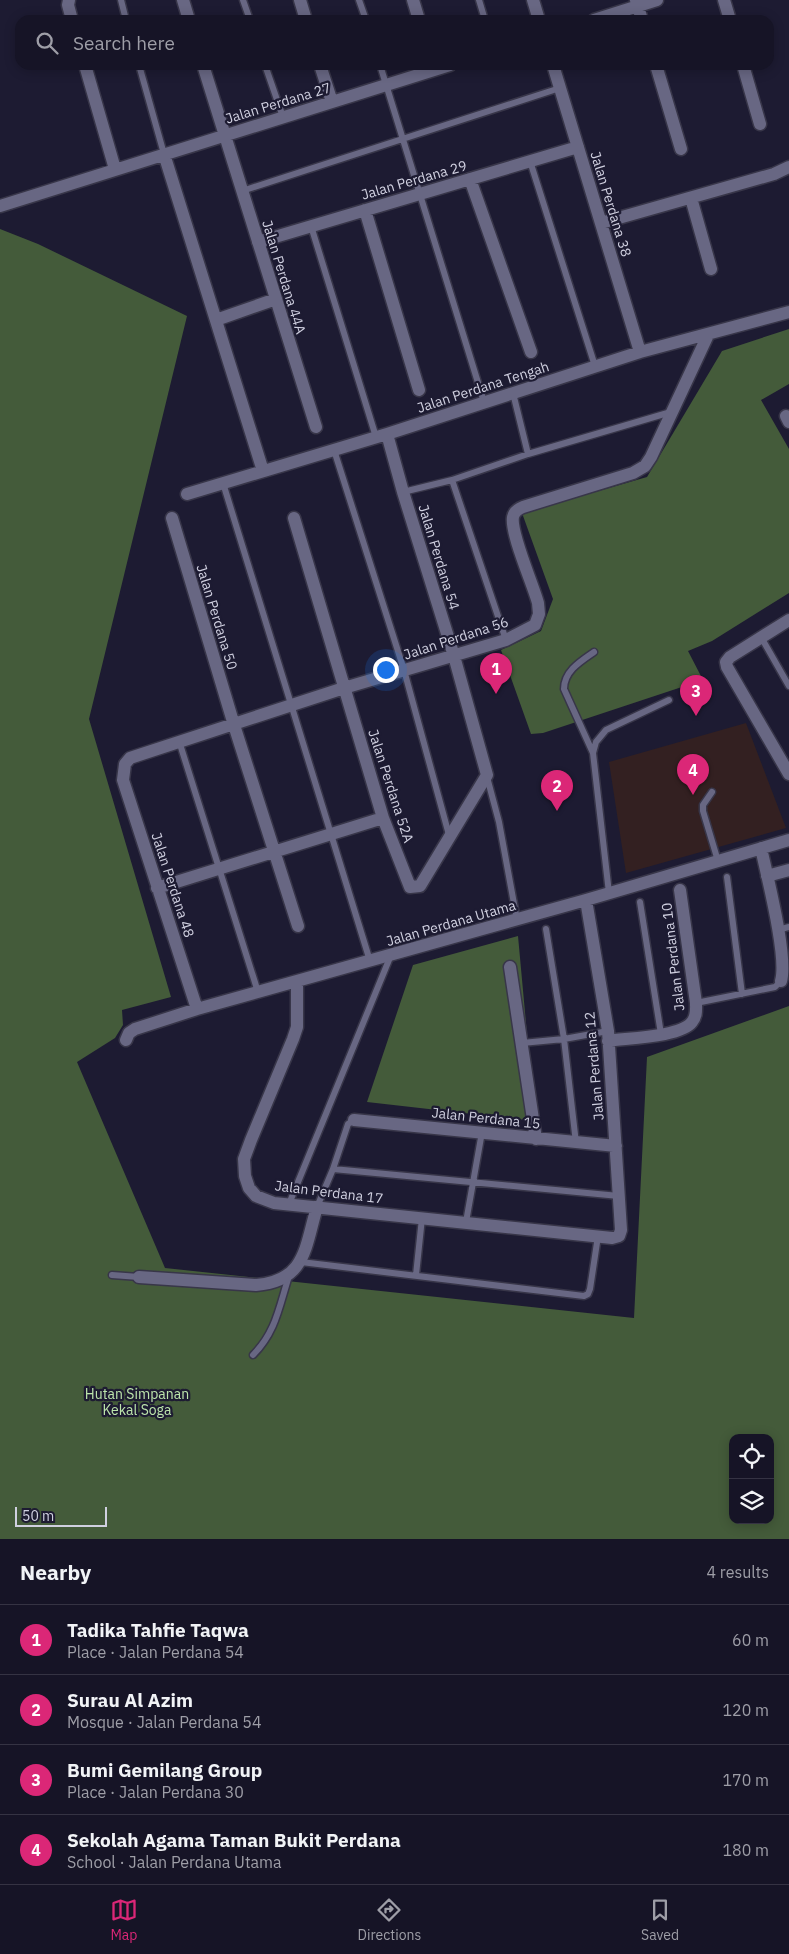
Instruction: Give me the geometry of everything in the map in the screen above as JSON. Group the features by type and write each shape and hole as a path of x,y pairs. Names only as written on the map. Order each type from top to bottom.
{"street":[{"path":"70,0 68,5 71,15"},
{"path":"183,0 188,15"},
{"path":"300,0 304,15"},
{"path":"414,0 418,15"},
{"path":"533,0 538,15"},
{"path":"607,15 637,3 657,0"},
{"path":"724,0 728,15"},
{"path":"637,3 641,15"},
{"path":"86,70 116,169"},
{"name":"Jalan Perdana 44A","path":"204,70 316,427"},
{"path":"322,70 332,102"},
{"name":"Jalan Perdana 27","path":"0,206 332,102 427,70"},
{"name":"Jalan Perdana 38","path":"555,70 640,352"},
{"path":"657,70 681,149"},
{"path":"744,70 760,124"},
{"name":"Jalan Perdana 29","path":"258,242 578,147"},
{"path":"164,154 263,471"},
{"path":"601,223 774,174 789,167"},
{"path":"470,179 531,352"},
{"path":"691,198 711,268"},
{"path":"365,210 419,390"},
{"path":"216,320 276,299"},
{"name":"Jalan Perdana Tengah","path":"187,494 381,436 640,352 789,312"},
{"name":"Jalan Perdana 56","path":"123,770 130,758 344,688 506,640 534,625 538,614 538,603 513,529 513,516 523,507 639,470 651,458 708,335"},
{"name":"Jalan Perdana 54","path":"381,436 403,492 454,656 487,775"},
{"name":"Jalan Perdana 50","path":"172,518 234,725 298,926"},
{"name":"Jalan Perdana 52A","path":"294,518 383,818 410,887 420,886 450,839"},
{"path":"789,620 760,637 726,662 727,667 789,774"},
{"name":"Jalan Perdana 48","path":"123,770 124,780 157,888 197,1009"},
{"path":"450,839 487,775"},
{"path":"157,888 383,818"},
{"name":"Jalan Perdana Utama","path":"126,1040 135,1029 197,1009 517,920 789,840"},
{"path":"761,848 767,876 783,929 784,976"},
{"path":"767,876 789,870"},
{"name":"Jalan Perdana 10","path":"608,1036 661,1034 681,1030 692,1023 696,1013 696,1002 680,890"},
{"name":"Jalan Perdana 12","path":"586,900 608,1036 621,1230"},
{"path":"510,967 536,1139"},
{"name":"Jalan Perdana 17","path":"297,982 297,1027 294,1039 250,1140 244,1159 245,1176 249,1188 256,1196 274,1203 612,1238 619,1236 621,1230"},
{"name":"Jalan Perdana 15","path":"354,1120 616,1146"},
{"path":"139,1277 256,1285 272,1284 289,1275 301,1262 316,1207"}],"lane":[{"path":"120,0 124,15"},
{"path":"243,0 248,15"},
{"path":"359,0 364,15"},
{"path":"479,0 484,15"},
{"path":"140,70 164,154"},
{"path":"268,70 283,117"},
{"path":"382,70 484,402"},
{"path":"242,191 560,88"},
{"path":"530,162 595,366"},
{"path":"311,226 381,436"},
{"path":"513,393 528,454"},
{"path":"403,492 452,480 528,454 671,412"},
{"path":"334,450 404,670 450,839"},
{"path":"452,480 506,640"},
{"path":"223,483 370,961"},
{"path":"760,637 789,686"},
{"path":"594,652 567,675 564,689 593,753 609,893"},
{"path":"593,753 596,742 606,730 669,700"},
{"path":"179,741 258,992"},
{"path":"487,775 499,822 517,920"},
{"path":"712,792 703,805 718,861"},
{"path":"727,877 742,994"},
{"path":"640,902 661,1034"},
{"path":"546,929 564,1039 576,1143"},
{"path":"289,1204 391,955"},
{"path":"696,1002 775,987 784,976"},
{"path":"522,1043 608,1036"},
{"path":"316,1207 333,1169 348,1124 354,1120"},
{"path":"466,1222 482,1132"},
{"path":"333,1169 619,1196"},
{"path":"416,1275 422,1218"},
{"path":"301,1262 584,1296 588,1294 590,1289 598,1236"},
{"path":"112,1275 139,1277"},
{"path":"253,1355 264,1344 270,1334 289,1275"}],"shaded area":[{"path":"746,723 786,828 626,873 609,762"}],"green space":[{"name":"Hutan Simpanan Kekal Soga","path":"0,229 38,244 187,316 89,719 171,997 122,1010 123,1025 115,1038 77,1062 165,1268 634,1318 647,1057 789,1006 789,1539 0,1539"},
{"path":"789,329 789,384 761,400 789,449 789,593 712,641 688,651 703,680 543,733 531,734 501,650 541,631 553,599 522,513 647,477 722,351"},
{"path":"518,936 535,1121 367,1102 413,965"}],"place":[{"name":"Tadika Tahfie Taqwa","path":"496,694"},
{"name":"Bumi Gemilang Group","path":"696,716"},
{"name":"Sekolah Agama Taman Bukit Perdana","path":"693,795"},
{"name":"Surau Al Azim","path":"557,811"}]}
